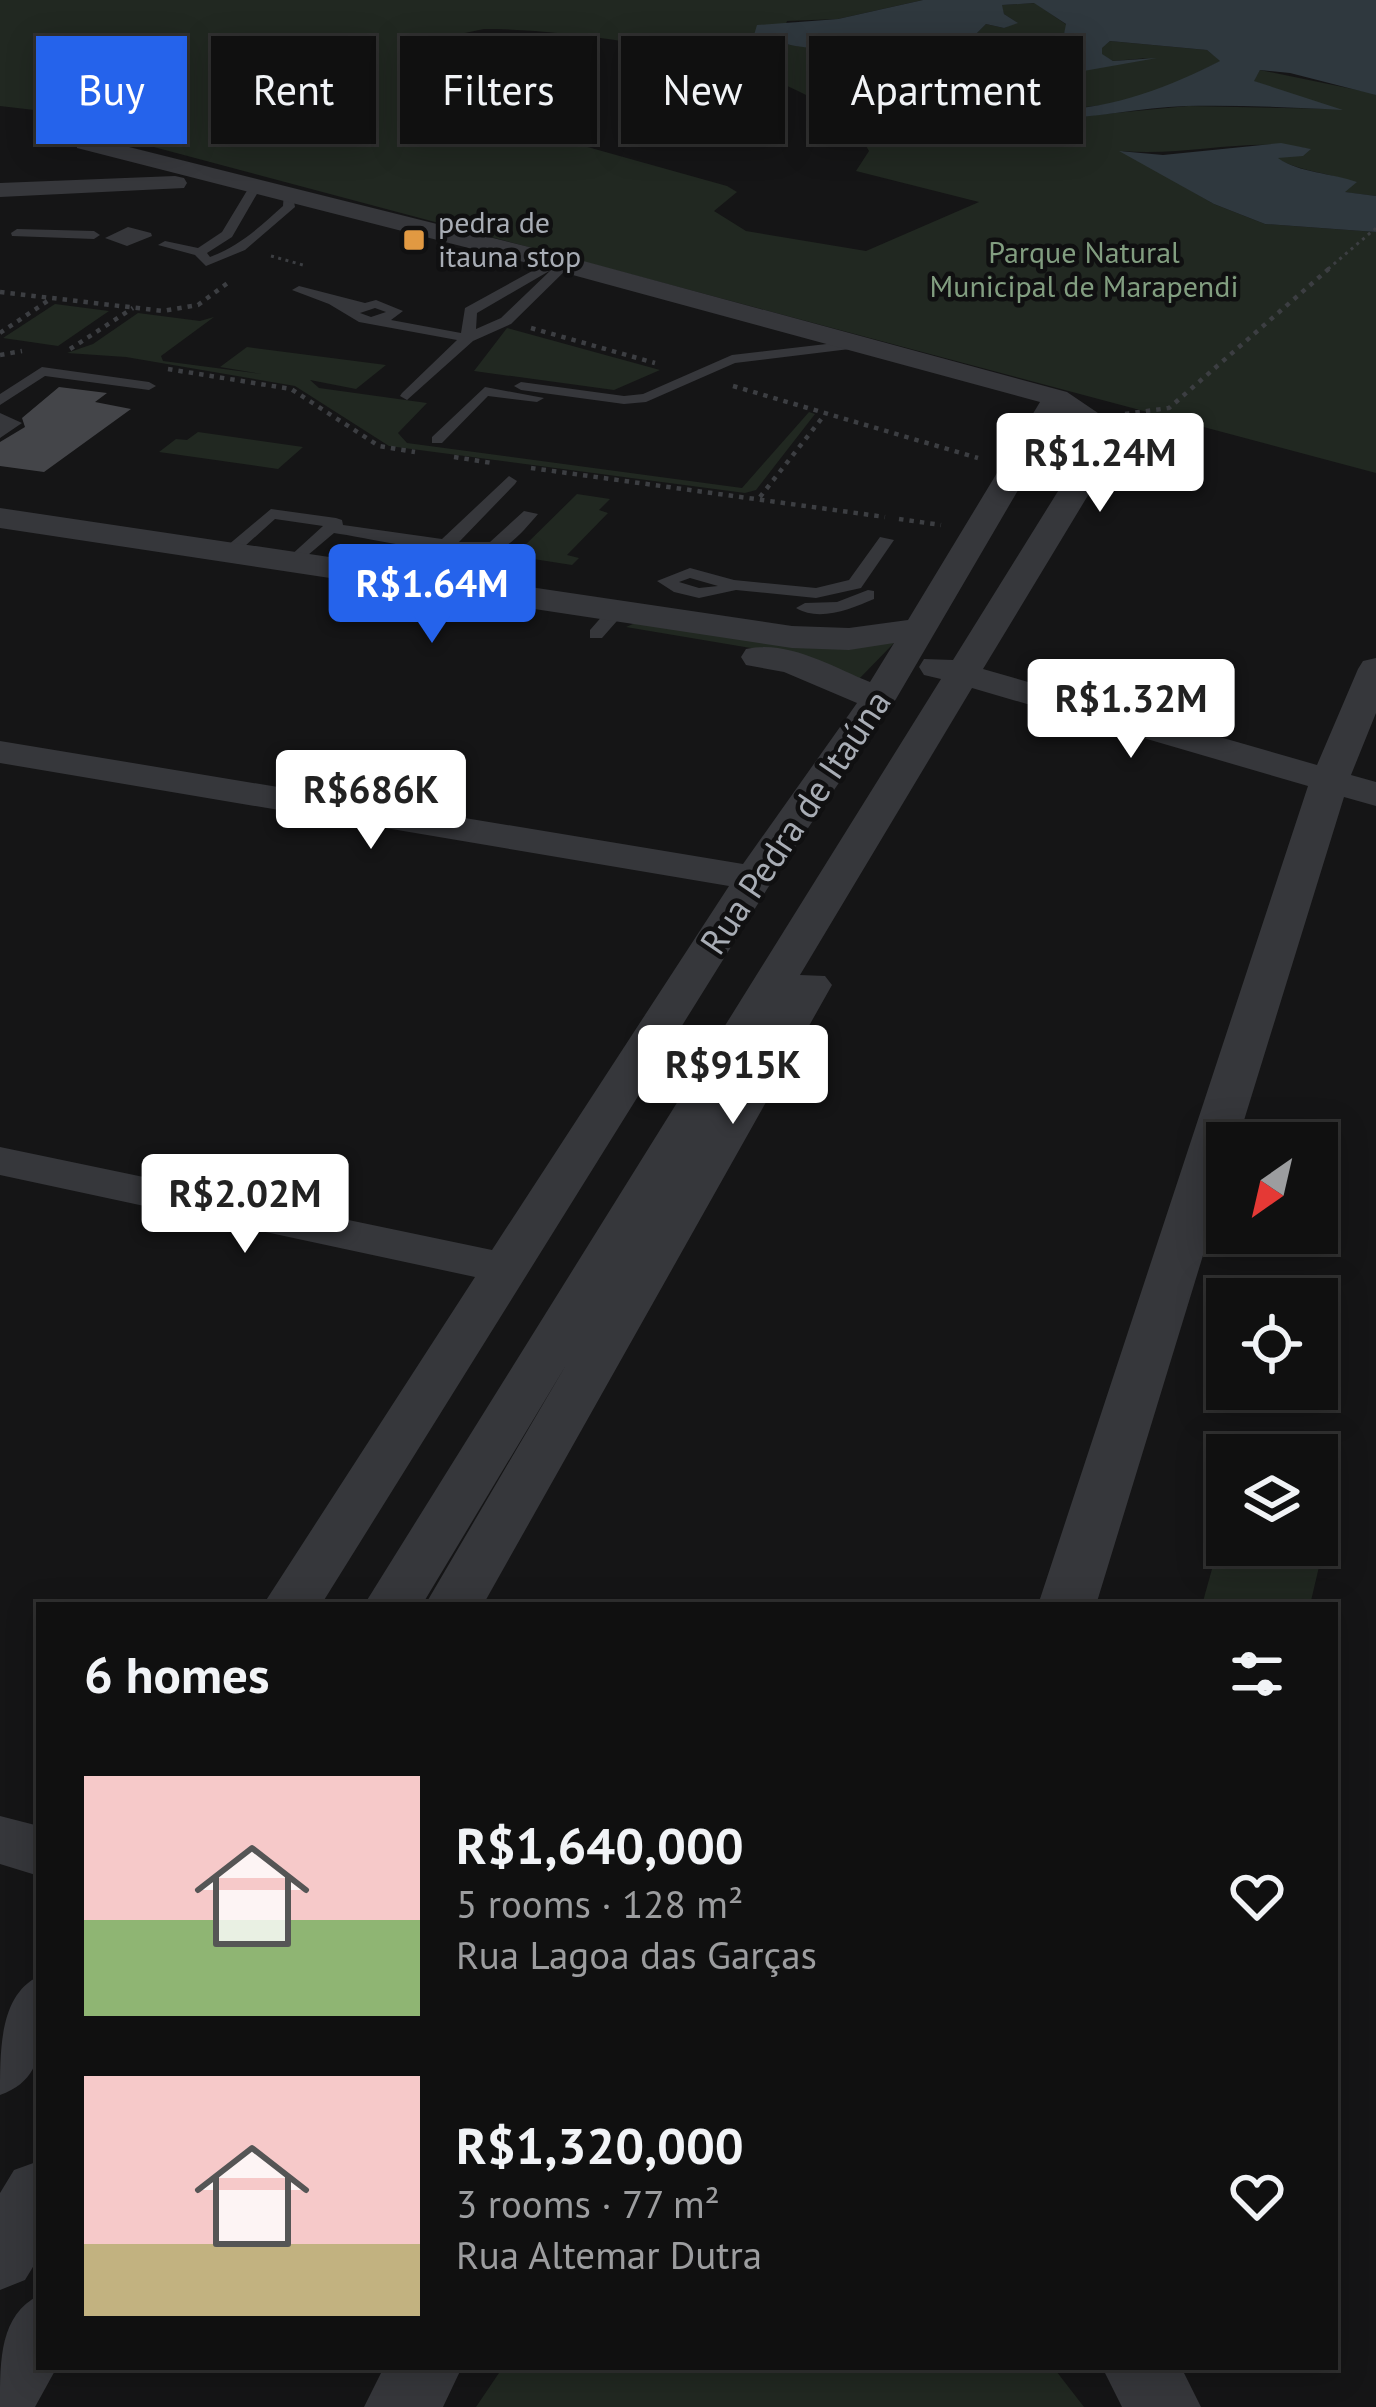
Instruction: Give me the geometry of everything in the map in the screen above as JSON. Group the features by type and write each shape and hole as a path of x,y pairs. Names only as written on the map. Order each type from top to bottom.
{"street":[{"path":"89,144 859,344 1085,415"},
{"path":"0,190 83,184 248,185"},
{"name":"Rua Pedra de Itaúna","path":"294,1602 754,878 913,643 1085,415 1100,437 1094,459 975,677 395,1602"},
{"path":"0,518 295,560 607,621 793,663 878,699"},
{"path":"0,545 607,621 687,602 821,640 913,643 975,677 1376,794"},
{"path":"456,1602 975,677"},
{"path":"1068,1602 1329,782 1371,696"},
{"path":"0,752 754,878"},
{"path":"0,1161 508,1269"},
{"path":"0,1840 36,1850"},
{"path":"0,2066 36,2009"},
{"path":"0,2257 36,2197"},
{"path":"0,2397 36,2334"},
{"path":"401,2407 423,2370"},
{"path":"1141,2370 1163,2407"}],"lane":[{"path":"189,274 226,234 248,185"},
{"path":"17,233 113,236 203,257 231,257 289,207 288,194"},
{"path":"226,234 256,237"},
{"path":"347,306 350,317 369,321 468,331 506,321 561,263"},
{"path":"407,396 468,331 470,311 561,263"},
{"path":"298,290 347,306 390,307 468,331"},
{"path":"369,321 394,314 390,307"},
{"path":"523,384 646,398 688,373 732,359 859,344"},
{"path":"0,401 43,371 149,386"},
{"path":"437,440 485,391 577,403 604,395"},
{"path":"0,418 14,423 0,433"},
{"path":"447,543 508,481"},
{"path":"229,550 271,514 483,550 496,546 523,513"},
{"path":"295,560 333,526"},
{"path":"687,602 731,587 816,593 855,584 886,539"},
{"path":"690,573 731,587 797,600 861,594 840,607 687,602 665,580 690,573"}],"path":[{"path":"1085,415 1169,408 1376,228"},
{"path":"267,255 312,267"},
{"path":"0,292 163,311 198,305 232,280"},
{"path":"0,333 52,298"},
{"path":"67,350 134,308"},
{"path":"506,321 978,458"},
{"path":"759,498 826,413"}],"green space":[{"name":"Parque Natural Municipal de Marapendi","path":"0,0 923,0 838,19 787,21 782,36 621,36 621,41 484,29 454,36 400,36 400,144 577,144 727,186 737,192 714,211 746,231 866,251 979,202 856,171 869,151 863,144 1083,144 1083,116 1188,106 1335,109 1253,81 1260,70 1372,93 1376,95 1376,196 1343,192 1355,183 1276,158 1310,149 1264,145 1122,151 1214,204 1265,224 1376,232 1376,473 142,144 187,144 187,36 36,36 36,110 0,106"},
{"path":"1035,3 1067,25 1064,34 976,34 986,24 1004,28 1016,22 1004,14 1001,5"},
{"path":"1110,41 1207,50 1221,61 1160,91 1083,107 1083,69 1148,58 1113,61 1102,55 1101,48"},
{"name":"Parque Natural Municipal de Marapendi","path":"785,45 809,47 809,97 785,86"},
{"path":"55,304 109,311 58,346 3,338"},
{"path":"138,313 200,321 214,317 161,356 163,361 262,374 220,367 247,347 386,365 356,389 310,380 319,388 427,403 398,433 407,443 742,488 809,412 815,414 756,490 745,493 389,446 295,386 126,357 67,353 93,344"},
{"path":"507,328 660,370 614,390 474,371"},
{"path":"198,432 303,447 278,469 159,452 176,439 187,440"},
{"path":"577,494 610,499 599,510 608,513 567,555 579,558 572,565 514,556"},
{"path":"640,621 894,643 859,679 793,655 626,627"},
{"path":"1213,1566 1319,1566 1311,1602 1203,1602"},
{"path":"501,2370 1055,2370 1084,2407 476,2407"}],"shaded area":[{"path":"923,0 1376,0 1376,95 1260,70 1254,81 1343,110 1185,106 1083,117 1083,107 1135,97 1220,61 1207,50 1110,41 1102,54 1113,61 1157,58 1083,71 1083,36 809,36 809,47 785,44 785,36 754,35 757,25 838,19","holes":["1034,3 1066,24 1064,34 977,33 986,24 1004,28 1018,23 1004,14 1002,5"]},
{"path":"1281,143 1311,149 1303,156 1278,158 1286,163 1357,182 1345,192 1376,196 1376,232 1265,224 1214,204 1119,151 1163,155"}],"building":[{"path":"59,387 107,393 95,402 131,409 44,472 0,466 0,442 25,427 22,418"}],"place":[{"name":"pedra de itauna stop","path":"414,240"}]}
